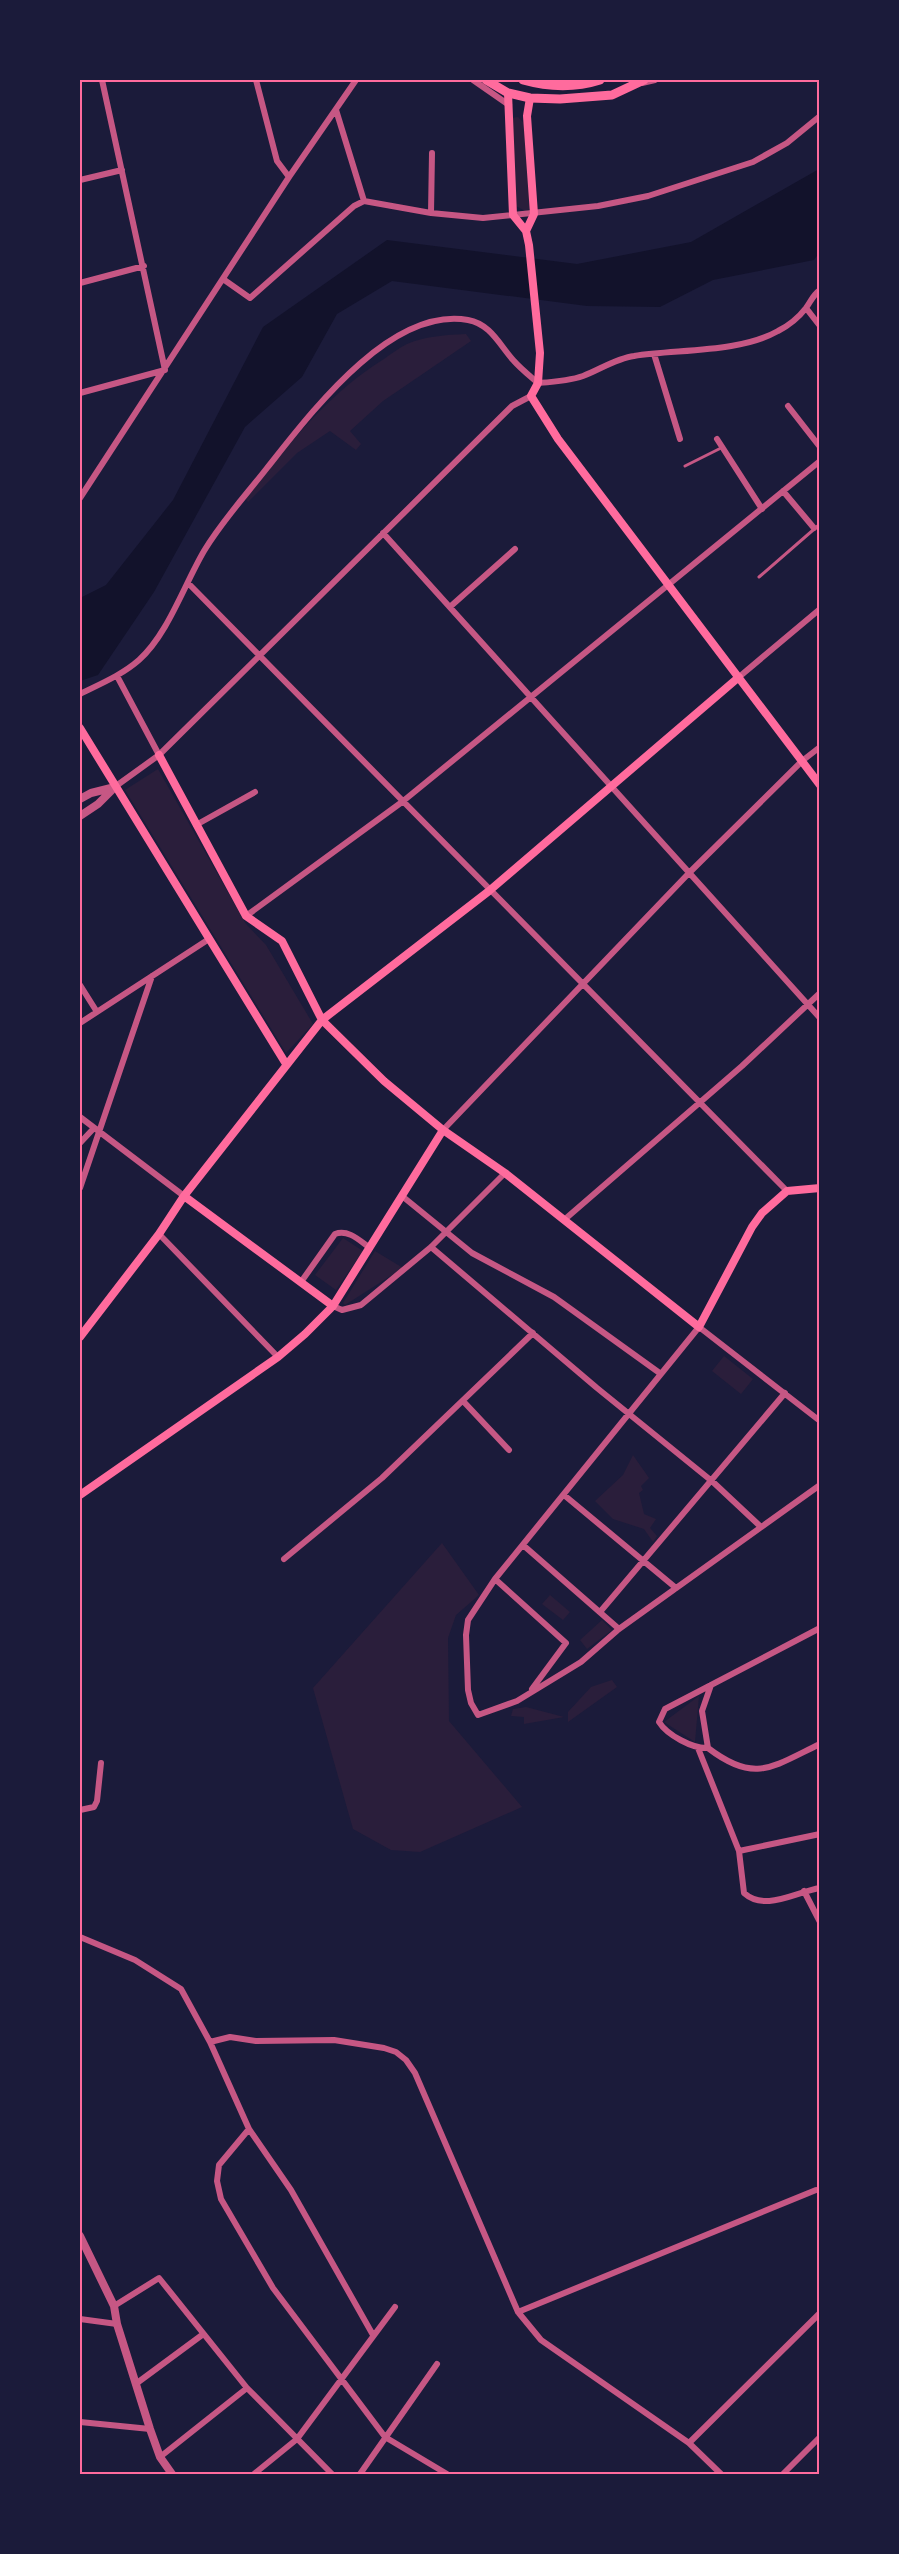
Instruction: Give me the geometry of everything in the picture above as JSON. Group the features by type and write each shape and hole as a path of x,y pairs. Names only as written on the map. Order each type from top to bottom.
{"highway":[{"path":"486,80 508,93 530,98 590,98 612,95 644,80"},
{"path":"523,80 538,84 567,86 600,80"}],"main road":[{"path":"508,93 513,215 526,231 529,245 540,353 538,383 531,396 558,439 819,785"},
{"path":"526,231 534,214 527,116 530,98"},
{"path":"80,1337 159,1234 184,1196 322,1020 489,891 739,677"},
{"path":"80,728 286,1064"},
{"path":"159,755 246,916 282,941 322,1020 384,1081 443,1130 505,1173 699,1327 752,1227 762,1213 787,1191 819,1188"},
{"path":"80,1495 278,1357 333,1306 443,1130"},
{"path":"184,1196 333,1306"}],"street":[{"path":"102,80 165,370"},
{"path":"256,80 277,161 289,177"},
{"path":"80,498 289,177 356,80"},
{"path":"473,80 510,105"},
{"path":"630,87 655,80"},
{"path":"336,110 364,201"},
{"path":"222,279 250,298 354,206 364,201 431,213 483,218 598,206 648,196 753,162 787,143 819,116"},
{"path":"431,213 432,153"},
{"path":"80,180 122,170"},
{"path":"80,283 144,266"},
{"path":"80,694 117,676 139,660 155,641 215,535 316,409 356,366 394,338 431,323 469,320 487,327 515,362 538,383 580,377 631,356 733,345 761,338 777,332 806,308 819,290"},
{"path":"806,308 819,326"},
{"path":"654,354 680,439"},
{"path":"80,393 165,370"},
{"path":"80,816 159,755 512,406 531,396"},
{"path":"788,406 819,447"},
{"path":"717,439 762,509"},
{"path":"246,916 402,802 819,461"},
{"path":"783,492 817,526"},
{"path":"383,533 819,1018"},
{"path":"451,606 515,549"},
{"path":"188,583 787,1191"},
{"path":"739,677 819,609"},
{"path":"117,676 159,755"},
{"path":"443,1130 689,873 819,747"},
{"path":"80,800 91,793 116,786"},
{"path":"196,825 255,792"},
{"path":"80,1023 209,939"},
{"path":"80,1188 96,1131 152,976"},
{"path":"80,985 97,1012"},
{"path":"564,1220 742,1066 819,993"},
{"path":"80,1117 184,1196"},
{"path":"80,1143 96,1131"},
{"path":"333,1306 342,1310 361,1305 431,1248 446,1230 505,1173"},
{"path":"402,1196 446,1230 472,1254 554,1297 661,1374"},
{"path":"301,1282 335,1234 339,1232 348,1233 370,1248"},
{"path":"159,1234 278,1357"},
{"path":"431,1248 713,1482 761,1527"},
{"path":"819,1421 699,1327 631,1414 495,1579 468,1620 466,1635 468,1690 471,1703 478,1715 517,1701 581,1662 619,1629 819,1485"},
{"path":"284,1558 382,1478 533,1333"},
{"path":"600,1612 713,1482 785,1393"},
{"path":"463,1401 509,1450"},
{"path":"564,1495 676,1588"},
{"path":"523,1545 619,1629"},
{"path":"495,1579 566,1642 531,1691"},
{"path":"819,1628 665,1710 659,1722 663,1729 698,1748 708,1748 728,1763 754,1769 772,1767 819,1743"},
{"path":"708,1748 702,1711 712,1684"},
{"path":"698,1748 740,1851 744,1893 750,1898 766,1903 819,1888"},
{"path":"80,1810 94,1807 97,1801 101,1763"},
{"path":"740,1851 819,1834"},
{"path":"804,1891 819,1922"},
{"path":"80,1937 135,1960 181,1989 210,2042 249,2129 291,2190 373,2334"},
{"path":"210,2042 230,2037 256,2041 334,2040 384,2048 396,2052 406,2060 415,2073 518,2312 541,2340 689,2443 721,2475"},
{"path":"249,2129 219,2165 218,2190 227,2209 273,2289 342,2377 385,2437 447,2475"},
{"path":"518,2312 816,2190"},
{"path":"80,2236 114,2306 117,2324 150,2429 160,2457 169,2473"},
{"path":"114,2306 159,2278 202,2335 247,2388 332,2475"},
{"path":"254,2475 297,2439 395,2307"},
{"path":"689,2443 819,2313"},
{"path":"80,2319 117,2324"},
{"path":"137,2383 202,2335"},
{"path":"360,2475 437,2364"},
{"path":"160,2457 247,2388"},
{"path":"80,2422 150,2429"},
{"path":"783,2475 819,2437"}],"lane":[{"path":"685,466 723,447"},
{"path":"759,577 817,526"}],"shaded area":[{"path":"518,117 524,123 533,208 525,211 516,206 510,118"},
{"path":"819,169 819,253 814,260 713,280 660,307 587,306 392,281 337,314 302,377 245,427 154,592 98,675 80,681 80,598 106,585 173,500 263,327 387,240 577,264 691,242"},
{"path":"466,334 471,341 383,401 350,431 361,444 356,450 330,431 297,453 248,502 245,498 292,441 326,405 363,373 414,341 444,335"},
{"path":"158,769 246,924 266,945 313,1024 286,1053 125,790"},
{"path":"343,1238 363,1251 336,1290 315,1275"},
{"path":"375,1251 403,1268 345,1305 343,1303"},
{"path":"724,1356 753,1379 741,1394 712,1371"},
{"path":"633,1455 649,1478 641,1486 643,1490 639,1493 644,1514 656,1519 650,1528 657,1536 653,1542 644,1529 613,1519 595,1501 623,1475"},
{"path":"442,1543 479,1595 456,1615 448,1638 449,1721 522,1807 420,1852 391,1850 353,1829 313,1688"},
{"path":"550,1595 570,1612 563,1620 542,1604"},
{"path":"602,1620 612,1630 587,1649 580,1640"},
{"path":"612,1680 617,1687 568,1722 568,1712 591,1687"},
{"path":"699,1696 695,1742 664,1722"},
{"path":"526,1707 564,1717 524,1724 524,1717 511,1716 513,1709"}]}
